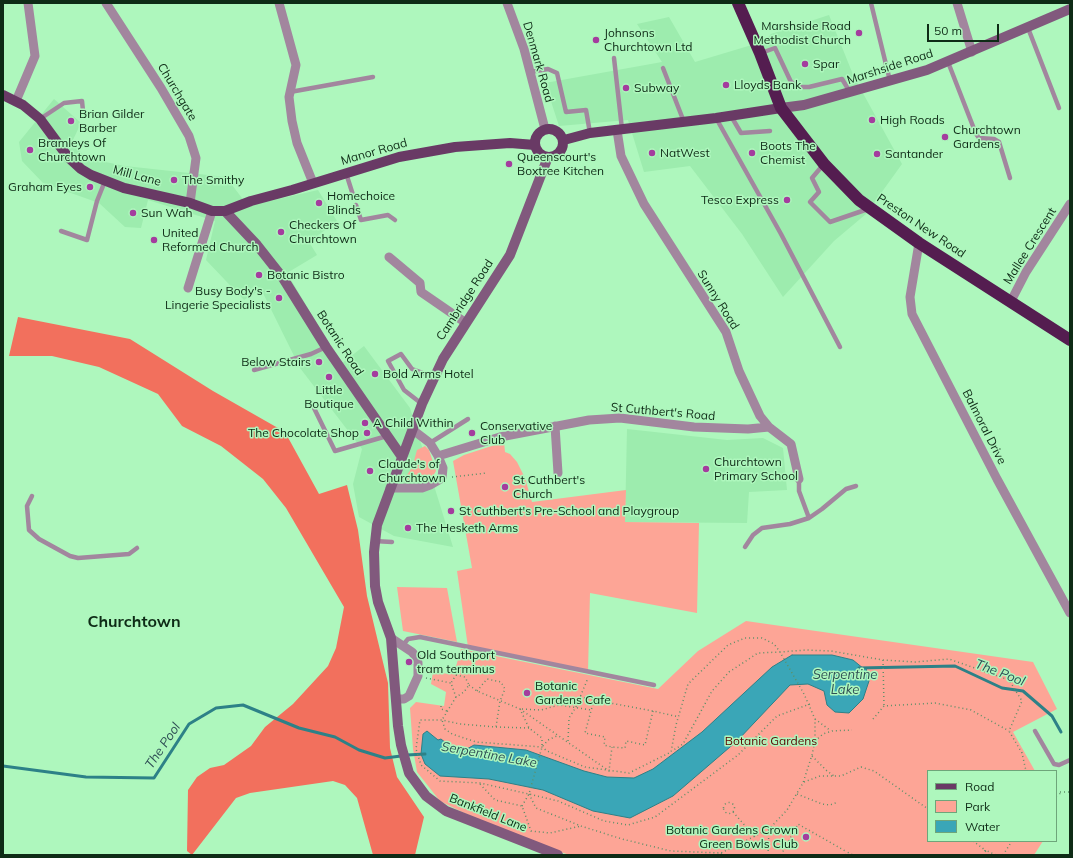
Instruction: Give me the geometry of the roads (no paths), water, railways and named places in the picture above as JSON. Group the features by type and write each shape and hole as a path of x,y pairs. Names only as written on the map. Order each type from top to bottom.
{"highway":[{"path":"738,3 760,53"},
{"name":"Preston New Road","path":"760,53 781,108 824,164 859,200 919,243 1070,340"}],"main road":[{"name":"Marshside Road","path":"781,108 804,105 850,93 948,62 1070,9"},
{"name":"Mill Lane","path":"3,95 16,101 40,119 75,164 105,181 124,188 190,203 212,211 225,211"},
{"path":"564,140 590,133 716,118 781,108"},
{"path":"545,129 555,129 562,136 564,140 560,153 548,157 539,154 535,145 538,133 545,129"},
{"name":"Manor Road","path":"225,211 251,200 292,190 399,157 425,152 510,143 535,145"},
{"name":"Cambridge Road","path":"402,457 422,404 443,359 510,255 540,182 548,157"},
{"name":"Botanic Road","path":"225,211 279,272 326,347 402,457"},
{"path":"396,699 390,638 378,602 375,586 374,541 377,525 402,457"},
{"name":"Bankfield Lane","path":"396,699 401,745 406,764 409,773 420,789 440,808 558,855"}],"street":[{"path":"16,101 35,56 28,3"},
{"name":"Churchgate","path":"106,3 189,136 196,158 190,203"},
{"path":"279,3 296,65 289,97 295,136 313,183"},
{"name":"Denmark Road","path":"507,3 524,49 545,129"},
{"path":"957,3 972,52"},
{"name":"Sunny Road","path":"619,129 621,156 644,204 726,332 739,371 760,416 769,427 791,444 799,479"},
{"name":"Mallee Crescent","path":"1010,301 1026,272 1070,204"},
{"path":"188,288 212,211"},
{"name":"Balmoral Drive","path":"919,243 910,297 912,314 997,479 1070,613"},
{"path":"389,256 420,283 422,292 466,322"},
{"name":"St Cuthbert's Road","path":"438,456 500,437 589,420 620,418 694,427 748,429 769,427"},
{"path":"555,426 558,473"},
{"path":"390,488 422,488 430,486 442,478 443,468 438,456 430,443 413,430"},
{"path":"390,638 402,645 417,658 418,676 409,696 404,699 396,699"}],"lane":[{"path":"871,3 890,81"},
{"path":"1028,28 1059,108"},
{"path":"760,53 775,48 791,82 799,87 809,87 842,79 850,93"},
{"path":"614,58 619,129"},
{"path":"948,62 976,134 979,138 994,139 998,142 1010,178"},
{"path":"663,68 684,122"},
{"path":"530,72 548,69 557,73 566,112 586,110 590,133"},
{"path":"290,92 372,77"},
{"path":"40,119 64,103 82,101 83,111"},
{"path":"731,116 741,133 770,131"},
{"path":"716,118 781,234 840,347"},
{"path":"824,164 812,178 819,192 810,202 830,222 870,208"},
{"path":"346,173 353,195"},
{"path":"61,231 87,240 97,201 105,181"},
{"path":"356,205 361,220 388,215 395,220"},
{"path":"254,370 311,354 326,347"},
{"path":"422,404 404,390 388,361 401,354 412,369 435,377"},
{"path":"314,408 335,451 387,436"},
{"path":"430,443 468,419"},
{"path":"799,479 799,491 809,518"},
{"path":"745,547 753,535 762,528 790,524 809,518 846,489 856,486"},
{"path":"32,496 27,506 30,530 40,539 70,556 78,558 129,554 137,548"},
{"path":"374,541 392,542"},
{"path":"402,645 408,639 420,638 654,685"},
{"path":"1035,731 1054,764 1059,765 1070,760"}],"water":[{"name":"Serpentine Lake","path":"792,655 832,655 853,660 864,669 866,668 869,681 863,699 849,713 835,712 827,705 824,691 808,684 790,685 737,741 673,796 630,818 593,811 543,790 489,779 440,776 425,764 421,754 423,734 427,731 438,740 441,739 451,747 465,750 474,745 526,750 584,771 607,777 634,778 653,769 702,732 772,667"}],"waterway":[{"name":"The Pool","path":"859,668 955,666 1002,688 1023,691 1052,716 1061,732"},
{"name":"The Pool","path":"3,766 86,777 154,778 189,724 216,708 243,705 299,728 335,737 359,750 385,758 401,756"},
{"name":"The Pool","path":"407,755 425,754"}],"place":[{"name":"Marshside Road Methodist Church","path":"859,33"},
{"name":"Johnsons Churchtown Ltd","path":"596,40"},
{"name":"Spar","path":"805,64"},
{"name":"Lloyds Bank","path":"726,85"},
{"name":"Subway","path":"626,88"},
{"name":"High Roads","path":"872,120"},
{"name":"Brian Gilder Barber","path":"71,121"},
{"name":"Churchtown Gardens","path":"945,137"},
{"name":"Bramleys Of Churchtown","path":"30,150"},
{"name":"NatWest","path":"652,153"},
{"name":"Boots The Chemist","path":"752,153"},
{"name":"Santander","path":"877,154"},
{"name":"Queenscourt's Boxtree Kitchen","path":"509,164"},
{"name":"The Smithy","path":"174,180"},
{"name":"Graham Eyes","path":"90,187"},
{"name":"Tesco Express","path":"787,200"},
{"name":"Homechoice Blinds","path":"319,203"},
{"name":"Sun Wah","path":"133,213"},
{"name":"Checkers Of Churchtown","path":"281,232"},
{"name":"United Reformed Church","path":"154,240"},
{"name":"Botanic Bistro","path":"259,275"},
{"name":"Busy Body's - Lingerie Specialists","path":"279,298"},
{"name":"Below Stairs","path":"319,362"},
{"name":"Bold Arms Hotel","path":"375,374"},
{"name":"Little Boutique","path":"329,377"},
{"name":"A Child Within","path":"365,423"},
{"name":"The Chocolate Shop","path":"367,433"},
{"name":"Conservative Club","path":"472,433"},
{"name":"Churchtown Primary School","path":"706,469"},
{"name":"Claude's of Churchtown","path":"370,471"},
{"name":"St Cuthbert's Church","path":"505,487"},
{"name":"St Cuthbert's Pre-School and Playgroup","path":"451,511"},
{"name":"The Hesketh Arms","path":"408,528"},
{"name":"Old Southport tram terminus","path":"409,662"},
{"name":"Botanic Gardens Cafe","path":"527,693"},
{"name":"Botanic Gardens Crown Green Bowls Club","path":"806,837"}],"district":[{"name":"Churchtown","path":"134,622"}],"park label":[{"name":"Botanic Gardens","path":"771,741"}]}
